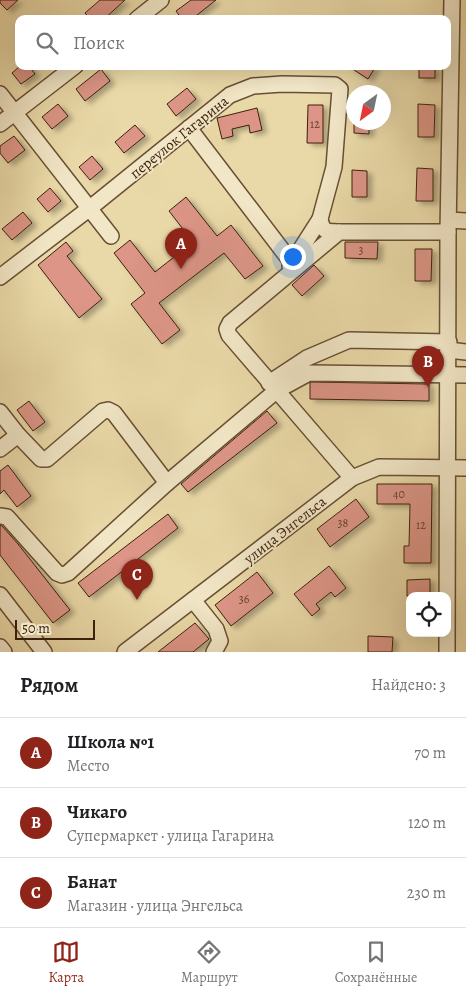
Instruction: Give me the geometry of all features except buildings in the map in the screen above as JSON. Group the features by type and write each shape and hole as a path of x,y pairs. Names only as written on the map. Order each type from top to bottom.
{"street":[{"path":"141,15 161,0"},
{"path":"451,56 452,0"},
{"path":"0,124 70,70"},
{"path":"447,652 448,226 451,70"},
{"name":"переулок Гагарина","path":"0,277 90,208 230,95 253,86 282,84 335,85 340,89 334,166 320,219"},
{"path":"0,94 111,236"},
{"path":"189,128 292,263"},
{"path":"320,219 324,230 339,232 448,226 466,221"},
{"path":"282,279 320,219"},
{"path":"339,232 230,324 228,329 229,335 352,478"},
{"path":"0,516 7,517 57,572 62,575 68,573 273,387 308,358 349,340 449,346 466,352"},
{"path":"273,387 309,373 466,374"},
{"path":"0,412 18,435 41,459 47,459 102,412 108,410 114,413 167,483"},
{"path":"0,449 18,435"},
{"name":"улица Энгельса","path":"126,652 352,478 379,467 466,468"},
{"path":"0,595 44,652"},
{"path":"193,600 216,629 220,641 214,652"},
{"path":"0,648 4,652"}],"place":[{"name":"Школа №1","path":"181,269"},
{"name":"Чикаго","path":"428,387"},
{"name":"Банат","path":"137,600"}]}
